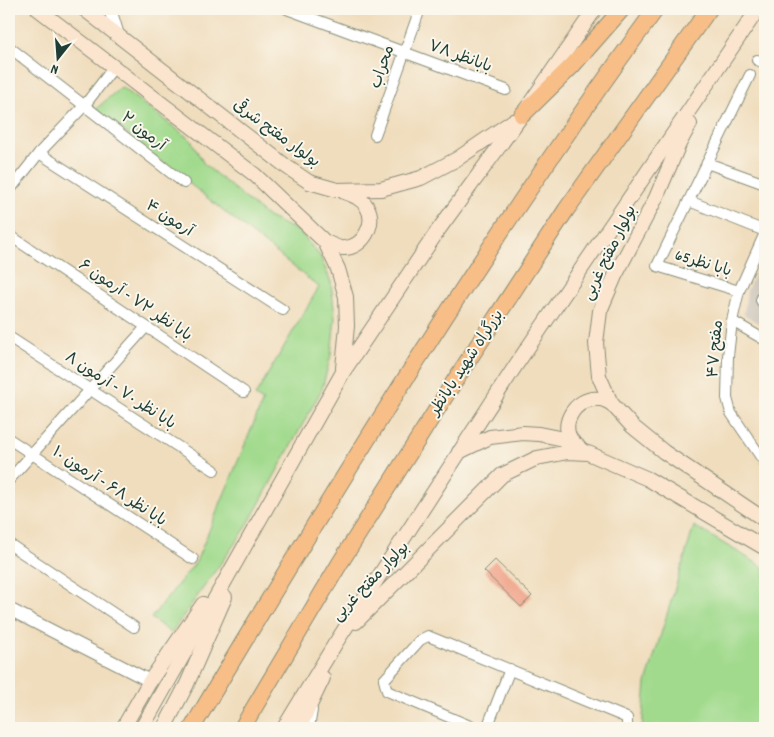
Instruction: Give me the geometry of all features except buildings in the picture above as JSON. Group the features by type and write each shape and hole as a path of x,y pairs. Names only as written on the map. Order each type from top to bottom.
{"highway":[{"path":"522,115 572,66 622,9"},
{"path":"192,728 416,359 532,184 656,9"},
{"name":"بزرگراه شهید بابانظر","path":"242,728 340,562 454,382 566,210 709,9"}],"main road":[{"path":"38,9 255,175 325,242 338,269 346,297 348,326 343,372"},
{"name":"بولوار مفتح شرقی","path":"84,9 287,167 309,182 337,190 381,189 421,178 457,159 522,115"},
{"path":"142,728 343,372 439,229 522,115 595,9"},
{"path":"284,728 335,644 516,365 758,9"},
{"path":"725,58 763,9"},
{"name":"بولوار مفتح غربی","path":"725,58 679,144 656,198 614,276 600,311 596,343 600,376 611,403 632,426 664,452 765,520"},
{"path":"325,242 344,249 356,245 367,233 371,220 367,207 357,197 337,190"},
{"path":"588,453 570,440 568,422 572,411 579,403 589,399 601,399 611,403"},
{"path":"459,452 490,437 523,433 559,438 588,453"},
{"name":"بولوار مفتح غربی","path":"335,644 502,476 537,458 568,452 588,453 648,479 765,548"},
{"path":"123,728 150,681 256,525"},
{"path":"164,728 188,684 256,525"},
{"path":"299,728 321,684 335,644"}],"street":[{"path":"110,9 118,35"},
{"name":"بابانظر ۷۸","path":"287,9 506,90"},
{"name":"محراب","path":"375,135 420,9"},
{"name":"آرمون ۲","path":"9,47 184,183"},
{"path":"9,191 39,153 84,106 114,67"},
{"path":"750,76 689,201 765,232"},
{"name":"آرمون ۴","path":"39,153 283,310"},
{"path":"707,163 765,184"},
{"name":"بابا نظر65","path":"689,201 657,266 739,291"},
{"name":"مفتح ۴۷","path":"765,232 739,291 732,320 728,356 727,398 731,413 765,463"},
{"name":"بابا نظر ۷۲ - آرمون ۶","path":"9,235 244,392"},
{"path":"765,290 761,300 765,307"},
{"path":"732,320 765,340"},
{"path":"9,480 146,327"},
{"name":"بابا نظر ۷۰ - آرمون ۸","path":"9,337 214,470"},
{"name":"بابا نظر ۶۸ - آرمون ۱۰","path":"9,439 193,559"},
{"path":"9,544 134,627"},
{"path":"9,609 150,681"},
{"path":"475,728 388,691 384,680 420,640 428,636 627,718 627,728"},
{"path":"487,728 510,670"},
{"path":"309,728 310,714 321,684"}],"shaded area":[{"path":"765,252 765,327 744,315 747,291"}],"green space":[{"path":"121,87 191,140 204,164 268,217 300,232 320,256 331,282 335,318 331,355 322,389 246,528 171,633 151,618 196,562 263,401 255,396 319,287 96,109"},
{"path":"694,526 765,568 765,728 642,728 646,683"}]}
